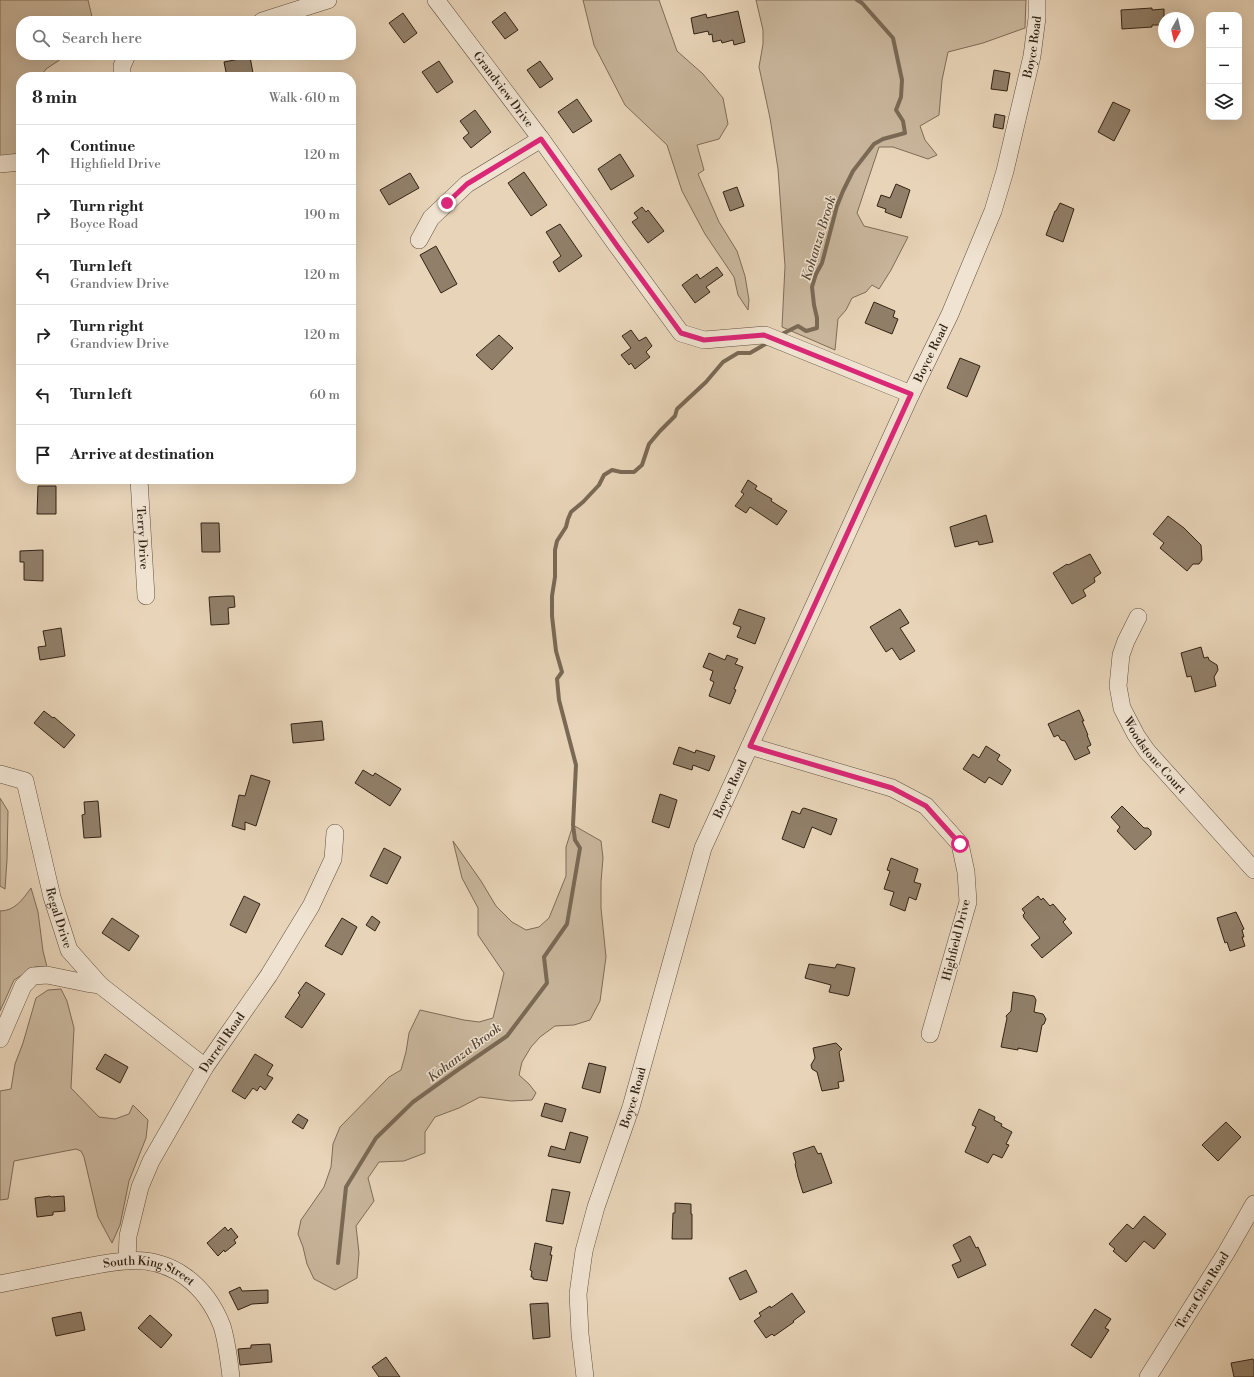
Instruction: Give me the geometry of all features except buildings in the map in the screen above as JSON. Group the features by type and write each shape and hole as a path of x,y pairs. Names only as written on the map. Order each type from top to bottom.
{"street":[{"path":"278,16 328,0"},
{"name":"Grandview Drive","path":"436,0 541,139 681,333 704,340 764,335 911,394"},
{"name":"Boyce Road","path":"585,1377 580,1334 578,1294 584,1251 596,1207 631,1107 703,848 911,394 950,314 993,211 1005,171 1031,63 1037,18 1037,0"},
{"path":"122,72 122,66 125,60"},
{"path":"418,240 431,218 467,184 541,139"},
{"path":"0,164 16,162"},
{"name":"Terry Drive","path":"139,484 146,596"},
{"name":"Woodstone Court","path":"1138,617 1121,654 1118,686 1122,708 1136,735 1147,751 1254,870"},
{"name":"Highfield Drive","path":"750,746 892,788 926,806 960,844 966,872 968,902 930,1034"},
{"name":"Regal Drive","path":"0,774 25,780 52,897 68,950 100,984 205,1067"},
{"name":"Darrell Road","path":"127,1260 128,1236 142,1181 151,1161 205,1067 269,975 311,906 333,859 335,833"},
{"path":"0,1040 23,986 33,976 47,975 86,984 100,984"},
{"name":"Terra Glen Road","path":"1148,1377 1226,1253 1254,1204"},
{"name":"South King Street","path":"0,1284 127,1260 153,1262 179,1271 200,1288 212,1304 222,1327 231,1377"}],"shaded area":[{"path":"0,0 88,0 92,16 16,16 16,60 60,60 44,72 16,72 16,155 0,156"},
{"path":"583,0 659,0 677,51 703,74 723,98 728,124 719,139 697,145 704,170 698,174 719,222 737,251 745,276 749,300 748,310 738,295 734,277 705,234 682,191 667,145 625,105 594,45"},
{"path":"756,0 1026,0 1025,28 983,43 948,52 942,80 939,115 920,126 925,140 937,155 928,159 893,147 879,147 857,213 864,226 908,237 891,270 879,289 872,285 866,292 852,298 846,310 838,319 835,350 782,327 785,266 778,169 770,118 759,67 763,44 763,30"},
{"path":"0,798 8,811 5,889 0,886"},
{"path":"573,825 601,841 603,858 601,908 606,957 600,1001 590,1020 574,1025 555,1026 540,1037 531,1047 522,1062 519,1075 536,1093 532,1100 511,1101 480,1097 459,1108 435,1117 425,1132 425,1153 404,1161 379,1162 368,1178 374,1201 356,1226 359,1253 357,1278 335,1290 314,1279 307,1264 298,1234 301,1220 324,1187 331,1167 333,1144 340,1127 389,1077 401,1070 409,1033 420,1010 479,1022 493,1018 504,973 478,935 478,908 462,878 453,841 481,881 496,906 512,922 526,930 539,927 549,918 566,876 566,847"},
{"path":"31,888 38,912 43,951 47,967 35,967 14,980 0,1011 0,911 14,907 22,900"},
{"path":"61,989 67,1001 74,1028 71,1088 99,1117 115,1119 129,1114 133,1105 148,1120 146,1138 129,1181 120,1225 112,1243 98,1217 84,1157 81,1151 76,1149 14,1161 8,1199 0,1200 0,1091 11,1089 15,1064 23,1043 36,998 48,990"}],"waterway":[{"name":"Kohanza Brook","path":"780,335 798,326 806,331 817,328 817,318 812,287 816,274 822,263 837,206 843,191 853,171 874,144 883,139 905,133 903,121 896,110 901,97 902,80 893,38 862,3 857,0"},
{"name":"Kohanza Brook","path":"338,1263 346,1187 376,1138 413,1102 507,1036 547,983 544,957 567,924 580,848 575,840 573,825 576,765 559,700 557,679 562,672 556,651 552,616 552,596 555,577 555,550 557,541 566,527 571,512 599,485 604,475 612,470 634,472 642,465 649,444 675,416 677,409 706,382 723,362 738,353 750,353 769,342"}],"route":[{"path":"447,203 467,184 541,139 681,333 704,340 764,335 911,394 750,746 892,788 926,806 960,844"}]}
